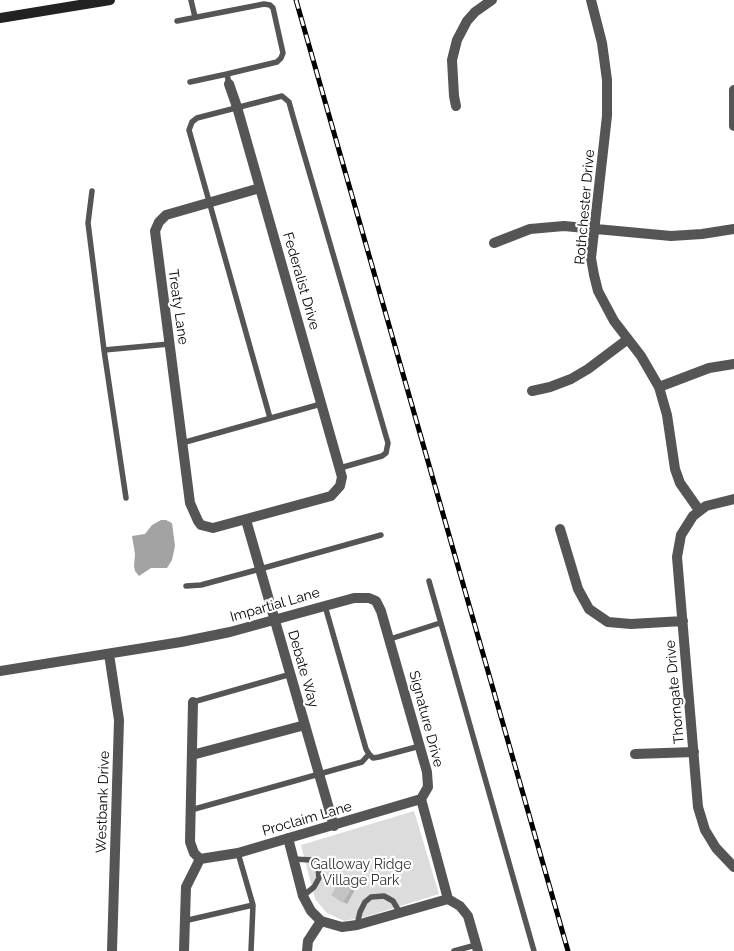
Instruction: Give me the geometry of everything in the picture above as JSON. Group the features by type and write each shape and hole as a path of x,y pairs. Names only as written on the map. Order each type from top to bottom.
{"street":[{"path":"0,18 110,0"},
{"path":"456,106 452,60 457,40 467,21 475,12 492,0"},
{"name":"Rothchester Drive","path":"592,0 602,43 607,80 606,126 592,258 598,292 614,321 651,370 659,387 667,415 680,483 699,510"},
{"name":"Federalist Drive","path":"228,79 342,477 340,486 331,496 246,520"},
{"path":"734,90 734,126"},
{"name":"Treaty Lane","path":"246,520 213,528 206,526 201,524 195,517 190,503 154,231 166,215 260,188"},
{"path":"494,243 530,229 564,226 670,236 734,229"},
{"path":"532,391 571,379 588,369 628,338"},
{"path":"659,387 709,368 734,364"},
{"path":"699,510 715,503 734,499"},
{"name":"Thorngate Drive","path":"699,510 686,526 678,547 698,806 705,830 716,848 734,867"},
{"name":"Debate Way","path":"246,520 334,826"},
{"path":"560,529 578,589 589,609 608,622 631,624 683,621"},
{"name":"Impartial Lane","path":"0,671 181,642 230,632 354,598 369,598 376,601"},
{"name":"Signature Drive","path":"376,601 382,611 420,746 428,783 426,792 421,799 448,899"},
{"name":"Westbank Drive","path":"109,654 119,720 112,951"},
{"path":"184,951 186,887 200,859 194,853 190,842 193,702"},
{"path":"192,755 305,725"},
{"path":"635,754 694,752"},
{"name":"Proclaim Lane","path":"200,859 238,853 421,799"},
{"path":"288,838 303,896 311,911 321,921 342,926 357,925 448,899 465,910 477,948"},
{"path":"307,951 308,941 321,921"}],"lane":[{"path":"191,0 195,17"},
{"path":"177,21 264,4 273,8 283,53 277,62 228,79 190,82"},
{"path":"270,418 189,130 192,122 197,118 282,96 289,102 388,443 386,453 382,456 340,468"},
{"path":"92,191 88,223 104,350 126,498"},
{"path":"104,350 169,344"},
{"path":"182,443 321,404"},
{"path":"186,586 201,585 381,535"},
{"path":"429,581 534,951"},
{"path":"325,606 369,754 373,758 420,746"},
{"path":"390,639 440,623"},
{"path":"193,702 291,674"},
{"path":"191,810 362,762 369,754"},
{"path":"238,853 253,905 251,951"},
{"path":"293,859 312,860 318,868 320,878 314,887 303,896"},
{"path":"357,925 360,912 365,902 371,896 384,896 393,901 400,912"},
{"path":"184,921 253,905"},
{"path":"454,951 477,948"}],"green space":[{"name":"Galloway Ridge Village Park","path":"414,811 439,894 365,917 344,921 327,913 315,899 301,845"}],"shaded area":[{"path":"161,520 172,523 175,546 172,560 167,568 151,568 139,576 134,566 135,554 132,536 145,534 152,525"}],"building":[{"path":"343,876 355,883 343,903 331,895"}],"railway":[{"path":"296,0 568,951"}]}
